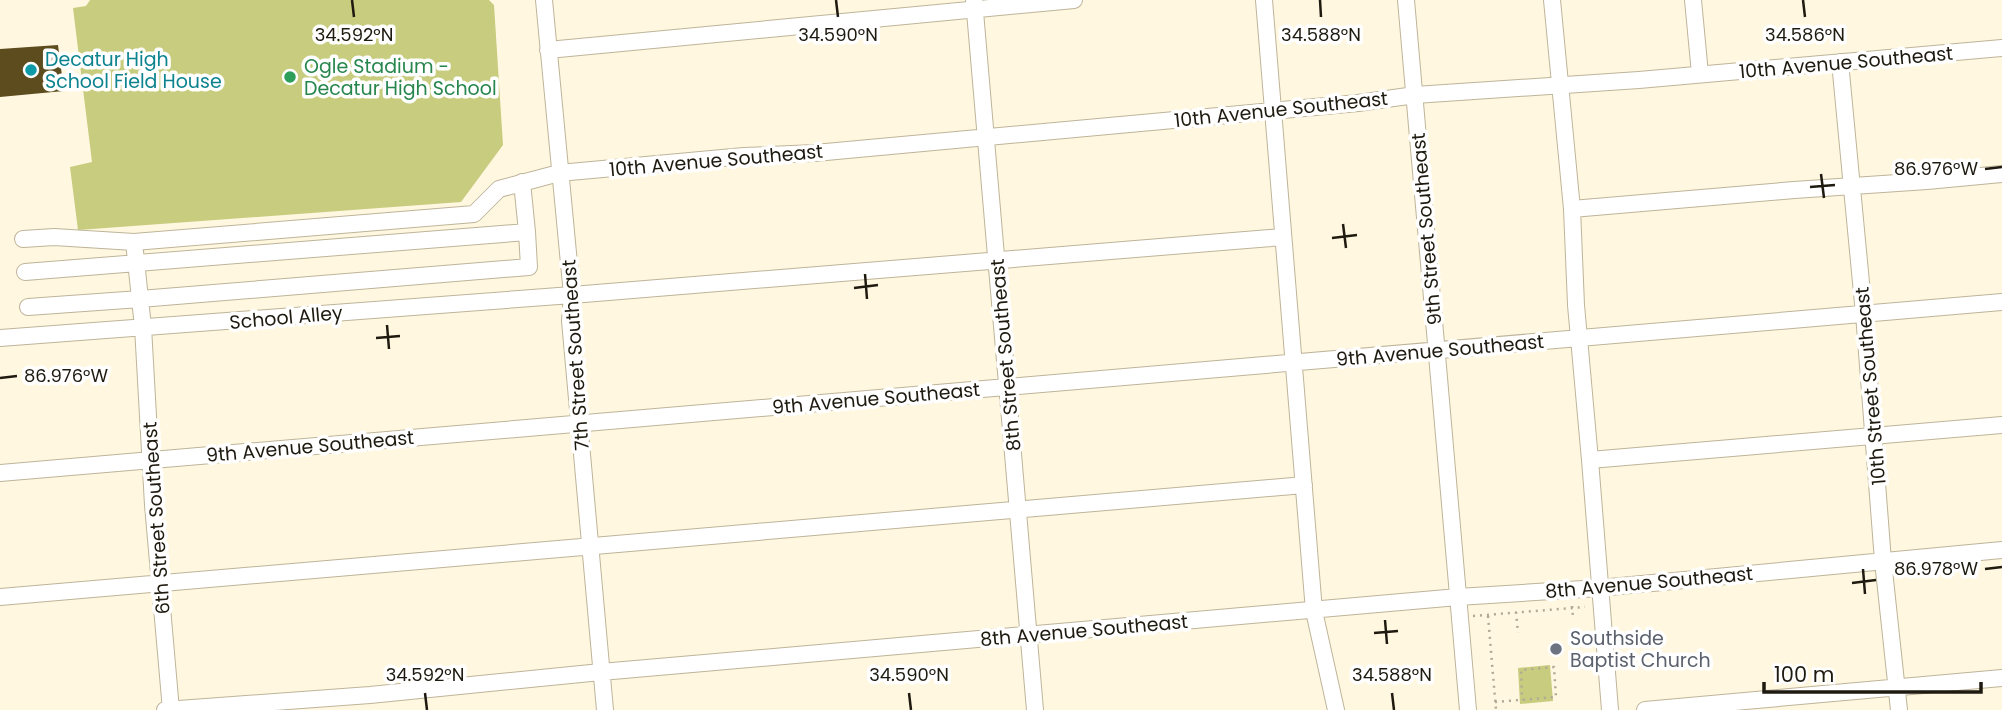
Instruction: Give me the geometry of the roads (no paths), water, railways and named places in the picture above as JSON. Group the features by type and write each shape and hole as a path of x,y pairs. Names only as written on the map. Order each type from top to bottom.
{"street":[{"name":"7th Street Southeast","path":"544,0 572,295 570,321 578,423 605,710"},
{"path":"548,50 974,4 1074,0"},
{"path":"1264,0 1314,611 1336,710"},
{"name":"9th Street Southeast","path":"1406,0 1468,710"},
{"path":"1552,0 1562,86 1572,209 1576,305 1610,710"},
{"path":"1693,0 1700,74"},
{"name":"8th Street Southeast","path":"974,4 1035,710"},
{"name":"10th Avenue Southeast","path":"23,239 54,237 134,242 474,214 499,188 559,173 1358,103 1415,95 1562,86 2002,48"},
{"name":"10th Street Southeast","path":"1840,62 1875,435 1883,561 1899,710"},
{"path":"1572,209 2002,174"},
{"path":"28,307 529,267 522,182"},
{"path":"25,272 527,232"},
{"name":"School Alley","path":"0,338 1283,237"},
{"name":"6th Street Southeast","path":"134,242 143,327 171,710"},
{"name":"9th Avenue Southeast","path":"0,473 2002,302"},
{"path":"1590,460 2002,425"},
{"path":"0,597 1304,485"},
{"name":"8th Avenue Southeast","path":"165,710 370,695 601,672 1458,597 1599,588 2002,550"},
{"path":"1645,710 2002,678"}],"place":[{"name":"Decatur High School Field House","path":"31,70"},
{"name":"Ogle Stadium - Decatur High School","path":"290,77"},
{"name":"Southside Baptist Church","path":"1556,649"}]}
